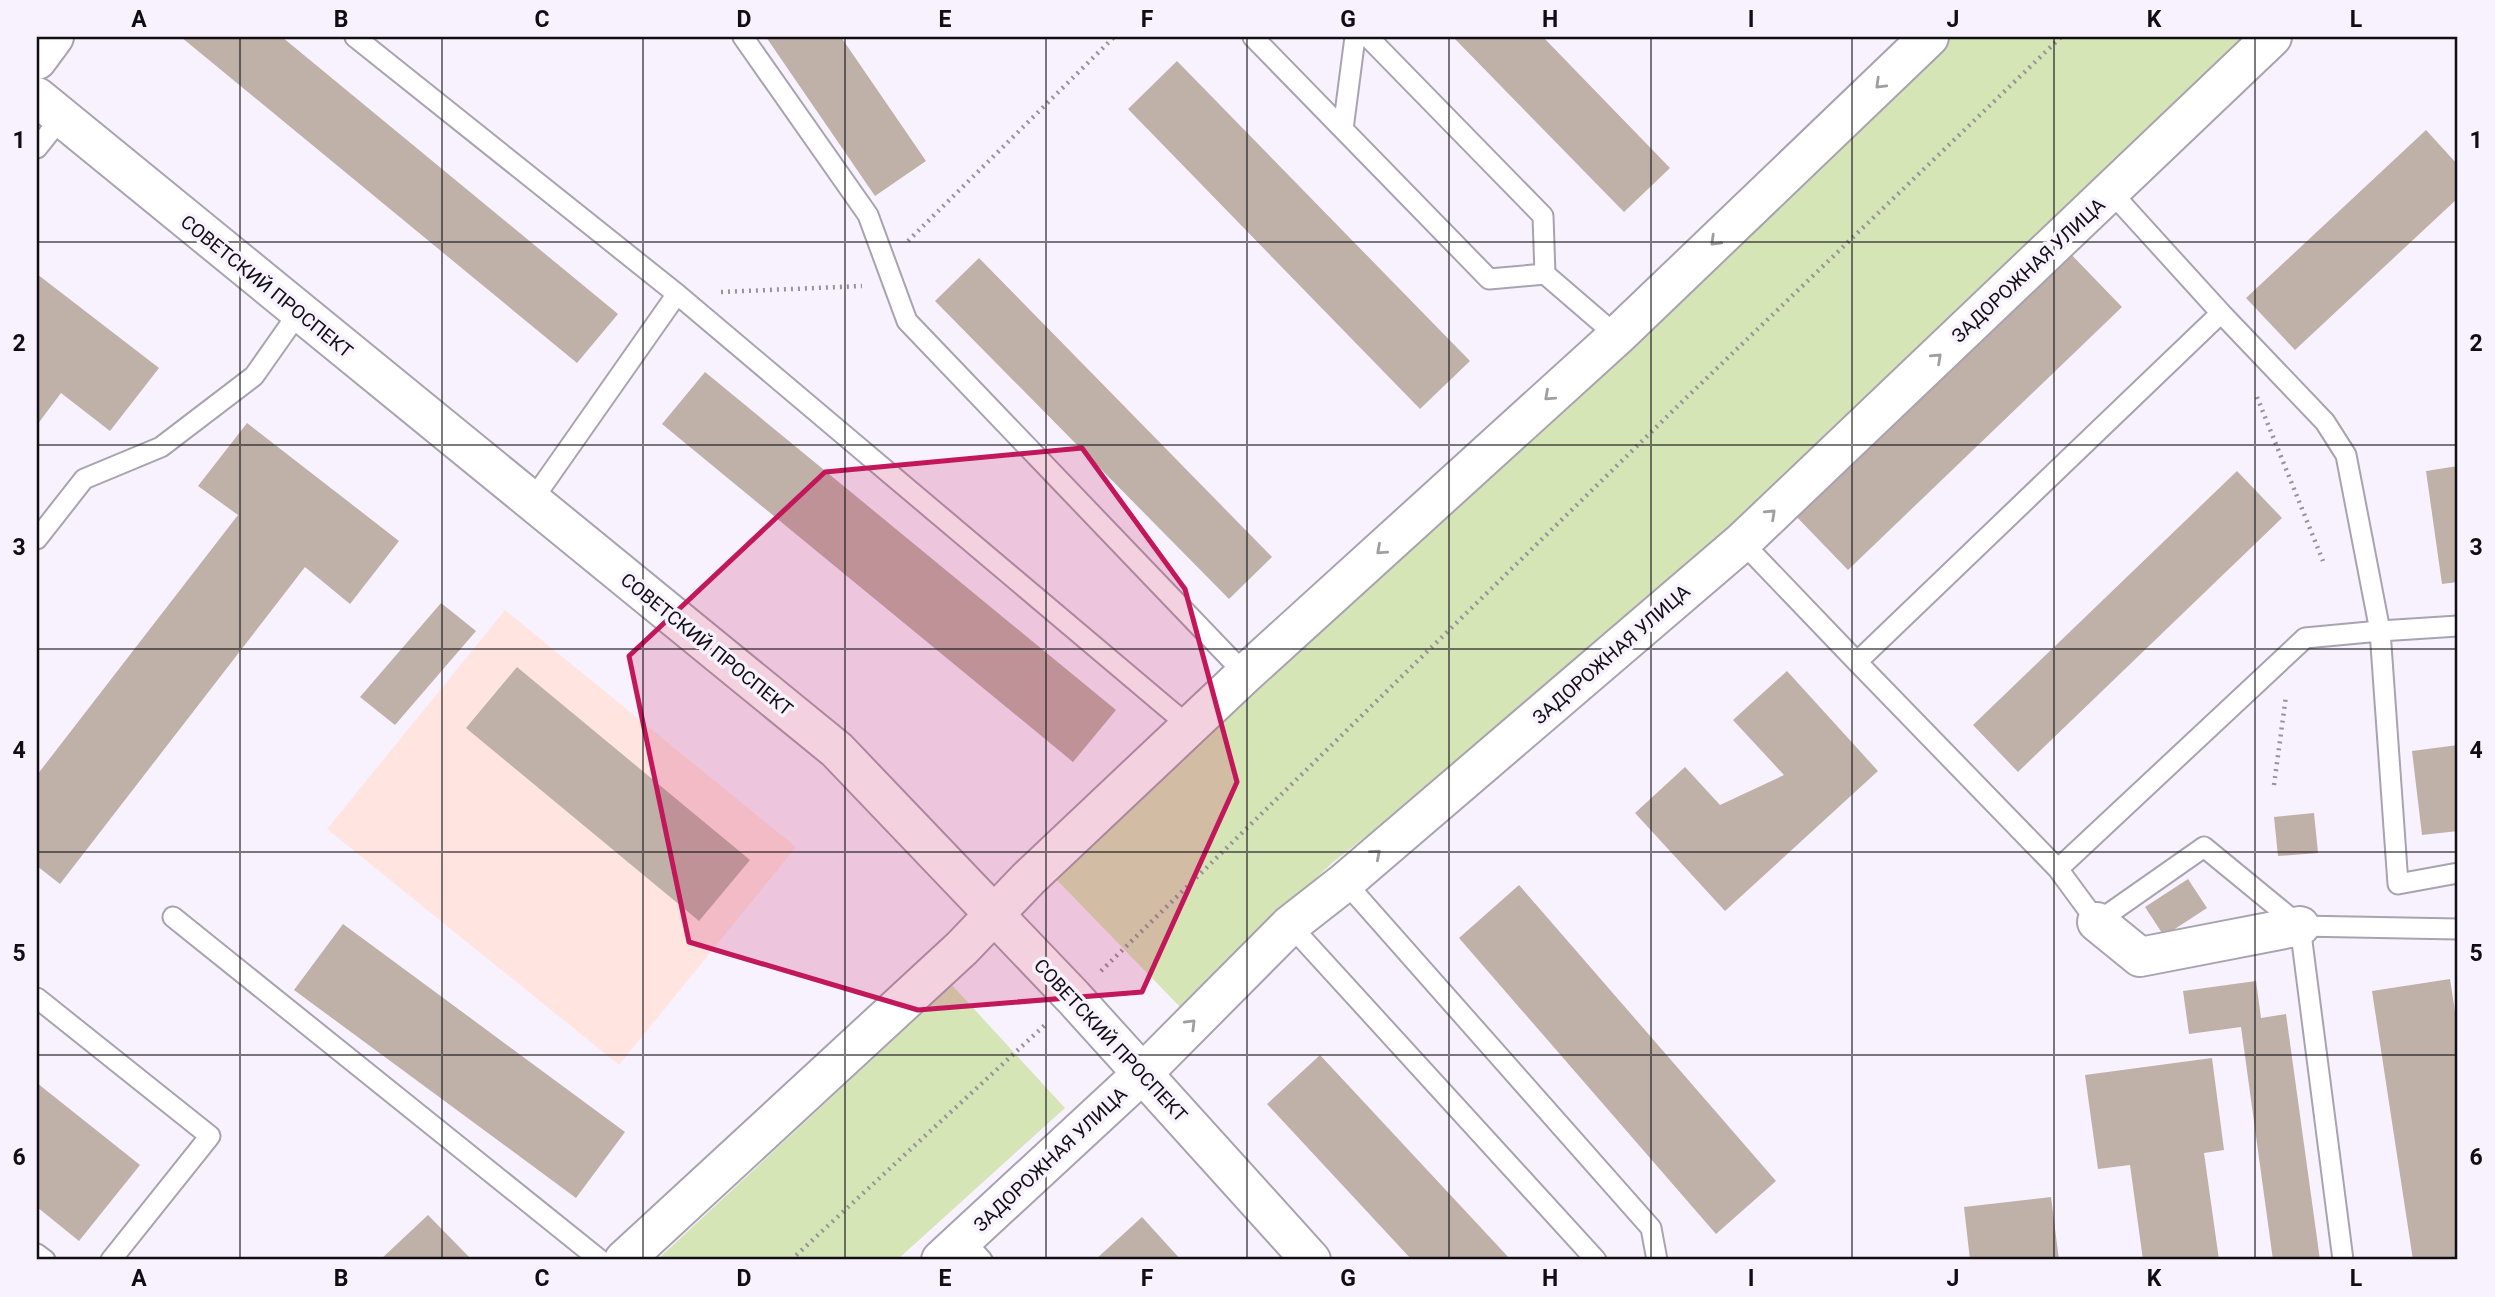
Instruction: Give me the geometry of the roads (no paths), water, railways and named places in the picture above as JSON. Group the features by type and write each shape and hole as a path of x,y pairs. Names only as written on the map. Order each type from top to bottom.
{"street":[{"path":"37,60 54,37"},
{"path":"624,1260 962,948 993,915 1245,674 1617,336 1929,37"},
{"name":"ЗАДОРОЖНАЯ УЛИЦА","path":"962,1253 1290,925 1345,882 1742,542 2272,37"},
{"name":"СОВЕТСКИЙ ПРОСПЕКТ","path":"49,107 837,750 993,915 1085,987 1143,1073 1311,1260"},
{"path":"2097,922 2140,957 2300,926"}],"lane":[{"path":"355,37 677,294 1190,727"},
{"path":"743,37 867,215 887,262 907,321 1245,674"},
{"path":"1253,37 1489,279 1545,274 1617,336"},
{"path":"1343,129 1355,37"},
{"path":"1368,37 1544,216 1545,274"},
{"path":"37,148 49,107"},
{"path":"2111,192 2325,422 2346,455 2380,631 2398,884 2458,873"},
{"path":"531,502 677,294"},
{"path":"37,539 84,479 161,447 254,376 299,312"},
{"path":"1857,662 2221,313"},
{"path":"1742,542 2058,869 2097,922 2204,847 2300,926 2458,929"},
{"path":"2058,869 2305,638 2458,626"},
{"path":"1345,882 1651,1228 1657,1260"},
{"path":"173,917 600,1260"},
{"path":"1290,925 1596,1260"},
{"path":"2300,926 2343,1260"},
{"path":"37,998 210,1136 111,1260"},
{"path":"37,1254 45,1260"}]}
